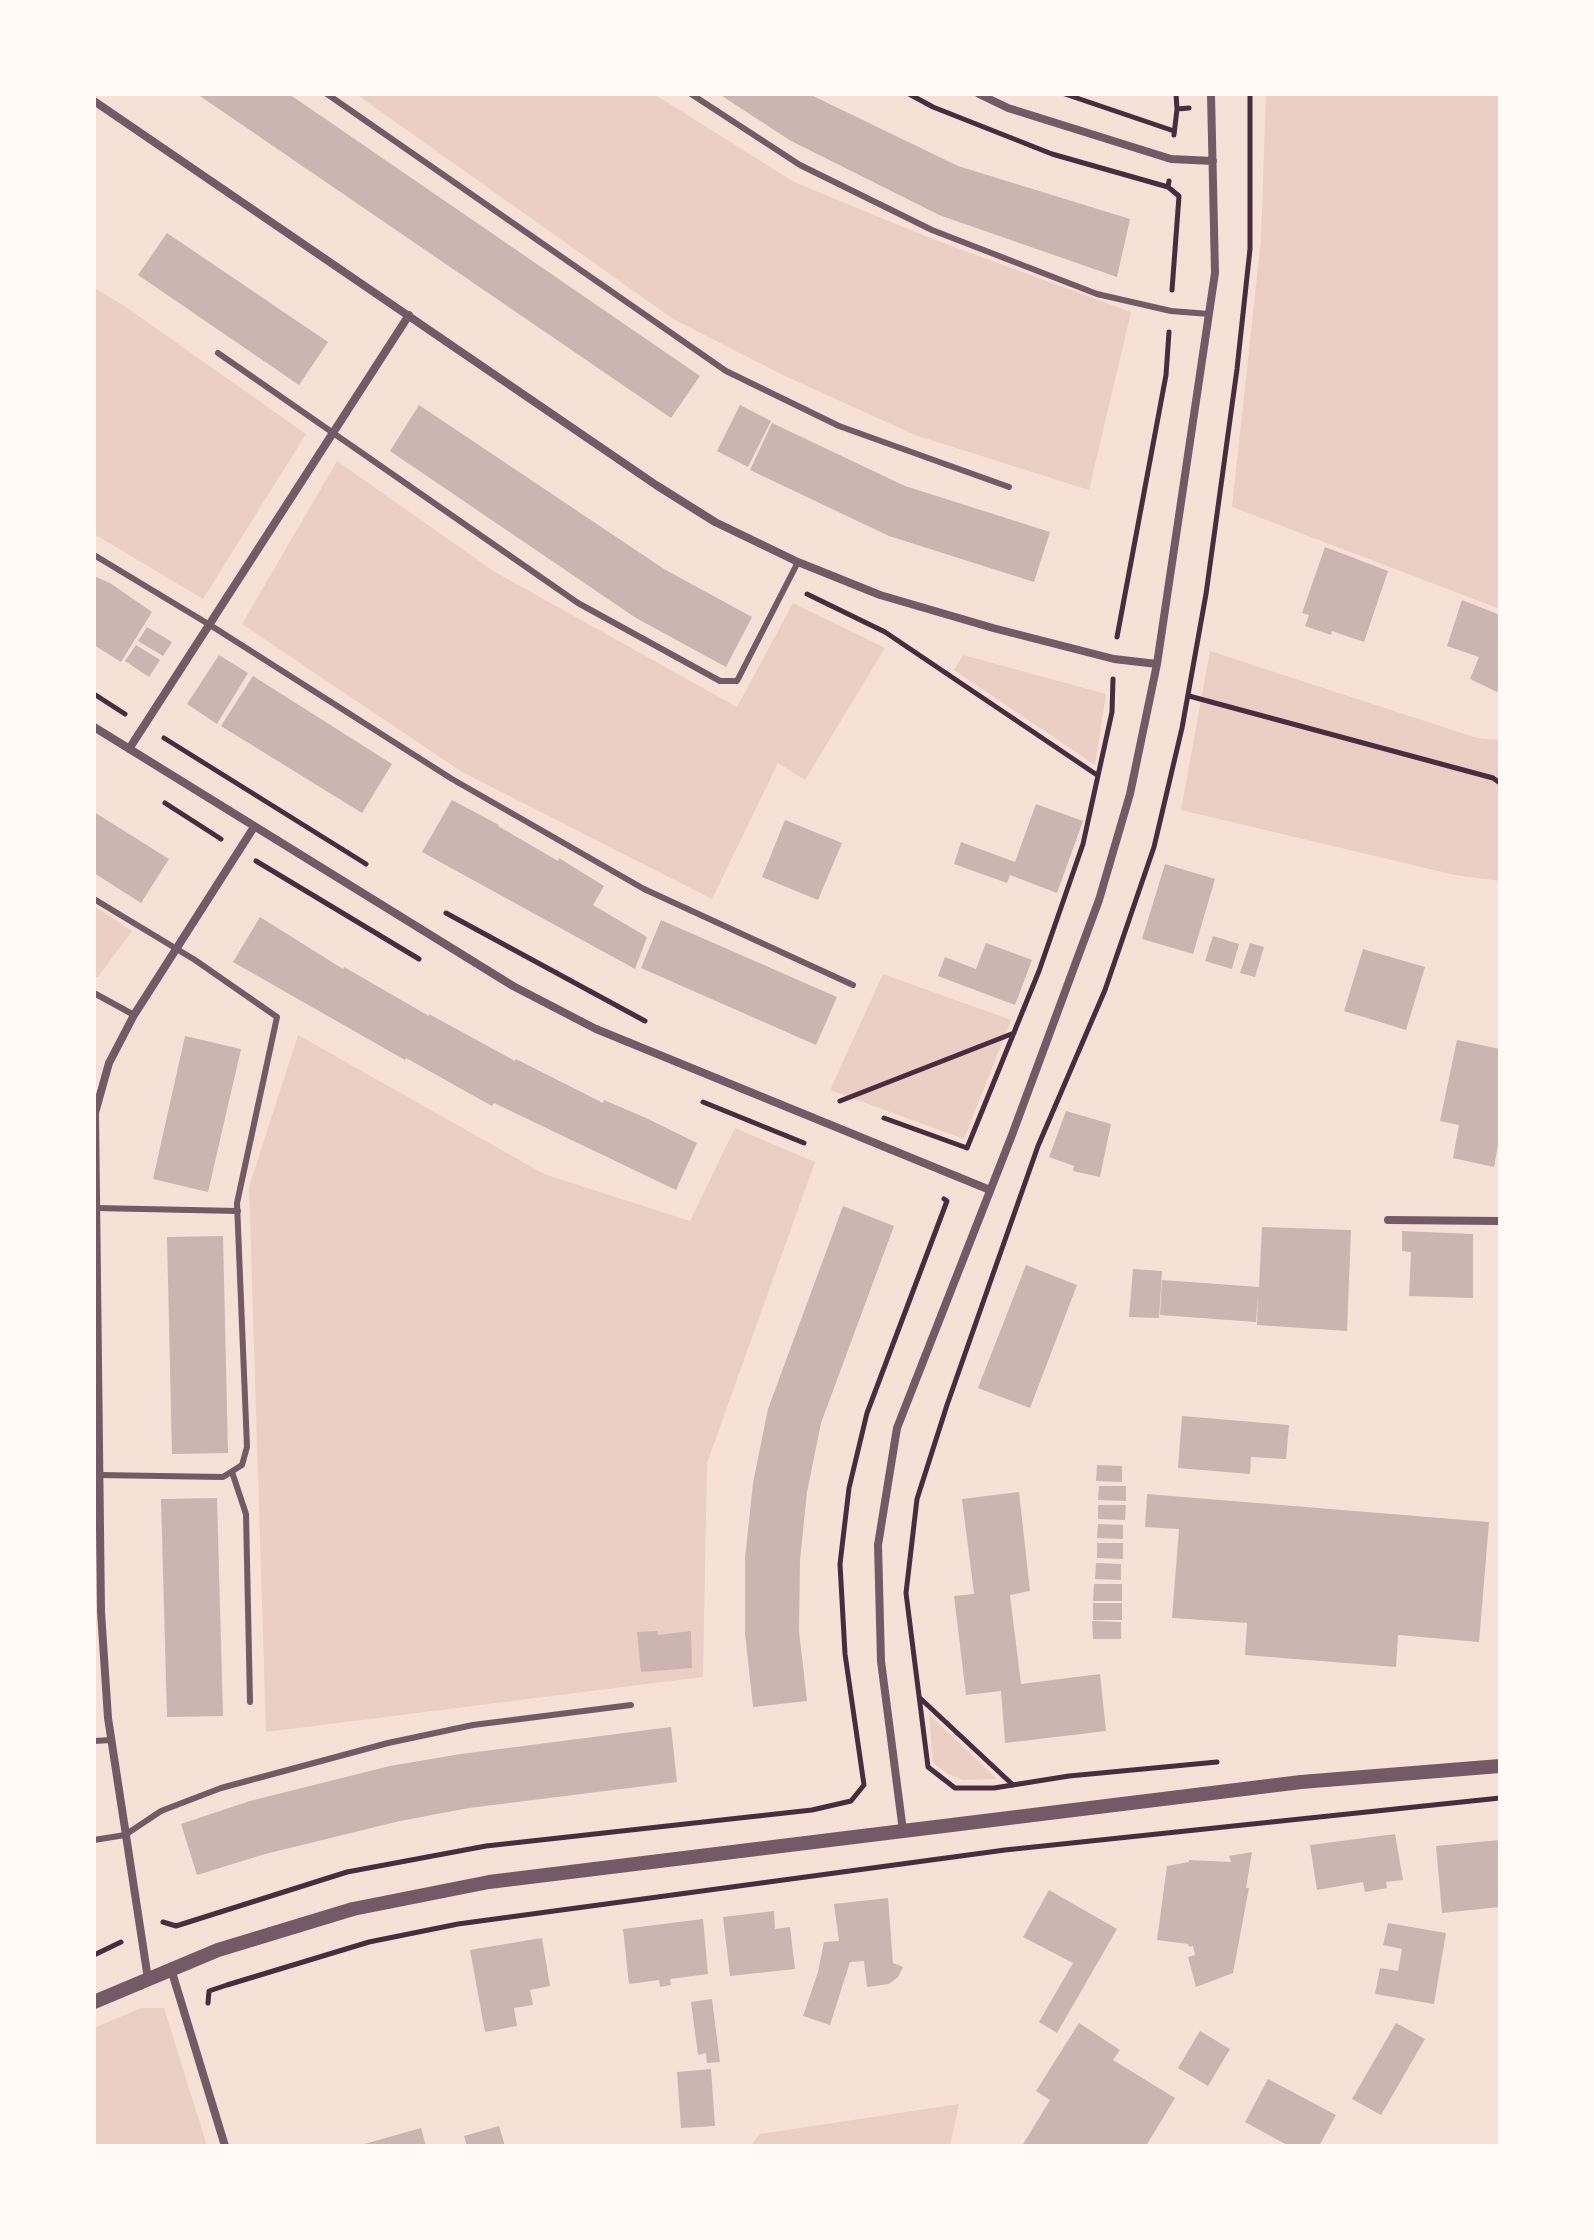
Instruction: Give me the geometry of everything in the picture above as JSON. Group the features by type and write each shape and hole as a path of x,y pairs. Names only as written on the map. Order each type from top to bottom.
{"street":[{"path":"979,94 1008,108 1171,159 1213,161"},
{"path":"903,1831 881,1661 878,1545 897,1428 1099,900 1130,794 1157,664 1215,273 1211,94"},
{"path":"94,101 656,485 715,522 798,562 880,595 1114,659 1157,664"},
{"path":"129,749 409,315"},
{"path":"94,727 513,986 596,1029 990,1190"},
{"path":"148,1979 111,1740 97,1612 94,1113 109,1063 134,1015 254,827"},
{"path":"1388,1220 1500,1221"},
{"path":"94,2002 218,1950 353,1909 489,1882 1301,1782 1500,1766"},
{"path":"171,1969 225,2146"}],"lane":[{"path":"327,94 726,371 839,426 1009,487"},
{"path":"691,94 800,165 932,230 1097,294 1171,311 1209,314"},
{"path":"218,353 578,603 720,681 737,681 798,562"},
{"path":"94,555 452,779 644,889 853,985"},
{"path":"94,899 177,949 277,1017 237,1203 247,1447 242,1465 223,1477 98,1475"},
{"path":"94,993 134,1015"},
{"path":"95,1208 238,1211"},
{"path":"232,1472 246,1514 250,1702"},
{"path":"94,1840 125,1835 161,1811 221,1788 388,1743 473,1725 631,1705"},
{"path":"94,1741 111,1740"}],"path":[{"path":"1065,94 1174,131"},
{"path":"1104,630 1118,633"},
{"path":"94,694 368,865"},
{"path":"1189,696 1493,778 1500,783"},
{"path":"253,877 261,865"},
{"path":"433,905 659,1028"},
{"path":"840,1101 1014,1033"},
{"path":"826,1095 855,1107"},
{"path":"869,1112 967,1148"},
{"path":"994,1788 955,1788 928,1767 906,1593 917,1499 1038,1146"},
{"path":"919,1698 1014,1785"},
{"path":"227,1985 369,1942 473,1921 1005,1850 1500,1798"},
{"path":"162,1907 164,1922"}],"shaded area":[{"path":"356,94 654,94 794,182 930,238 1131,312 1089,490 915,435 785,376 673,319"},
{"path":"1266,94 1500,94 1500,609 1232,507 1261,239"},
{"path":"94,288 123,305 306,434 203,599 94,534"},
{"path":"337,461 495,572 737,707 793,603 885,648 805,780 778,763 712,899 462,772 242,624"},
{"path":"1210,651 1477,738 1500,740 1500,881 1455,875 1181,810"},
{"path":"963,655 1106,694 1095,765 954,670"},
{"path":"94,906 132,931 98,977 94,977"},
{"path":"883,974 1011,1020 964,1139 830,1090"},
{"path":"298,1035 544,1174 690,1221 735,1128 815,1162 707,1463 703,1677 266,1732 249,1187"},
{"path":"929,1714 997,1779 963,1780 933,1763"},
{"path":"141,2008 164,2008 207,2146 94,2146 94,2028"},
{"path":"959,2104 950,2146 750,2146 760,2134"}],"building":[{"path":"197,94 289,94 700,376 671,418"},
{"path":"719,94 809,94 958,166 1130,219 1117,277 939,215 791,141"},
{"path":"167,233 328,342 299,385 138,275"},
{"path":"419,405 664,569 752,617 726,667 636,618 390,451"},
{"path":"740,405 771,421 748,467 717,451"},
{"path":"772,423 905,486 1050,532 1034,582 889,536 750,470"},
{"path":"1325,547 1388,571 1364,642 1305,626 1309,615 1302,613"},
{"path":"94,576 110,583 152,612 121,662 94,645"},
{"path":"1462,600 1500,615 1500,684 1497,692 1470,679 1479,657 1447,646"},
{"path":"147,627 172,642 163,656 138,641"},
{"path":"136,645 160,660 149,677 125,661"},
{"path":"219,655 248,673 217,724 187,704"},
{"path":"253,676 392,764 362,813 221,726"},
{"path":"452,800 604,886 593,905 647,937 635,969 422,852"},
{"path":"1036,804 1083,821 1057,893 1010,875 1007,883 954,864 961,842 1015,862"},
{"path":"94,812 169,859 141,903 94,873"},
{"path":"785,820 842,843 818,900 762,877"},
{"path":"1165,864 1215,879 1193,954 1142,939"},
{"path":"260,917 343,969 515,1061 697,1143 676,1190 494,1103 492,1106 233,962"},
{"path":"661,920 837,997 816,1045 641,968"},
{"path":"1213,936 1239,944 1232,969 1205,961"},
{"path":"986,943 1032,960 1015,1005 938,976 945,957 976,969"},
{"path":"1250,943 1264,947 1255,977 1240,973"},
{"path":"1363,949 1425,967 1406,1030 1344,1011"},
{"path":"185,1036 241,1049 208,1192 153,1179"},
{"path":"1457,1040 1500,1049 1500,1134 1494,1167 1453,1158 1459,1125 1440,1121"},
{"path":"1066,1111 1111,1124 1100,1177 1073,1171 1074,1166 1049,1157"},
{"path":"843,1206 894,1226 821,1423 807,1492 800,1560 799,1631 807,1701 753,1707 745,1633 745,1558 753,1483 768,1409"},
{"path":"1262,1227 1351,1230 1347,1331 1257,1325 1258,1294 1256,1322 1160,1315 1162,1280 1259,1287"},
{"path":"1402,1231 1473,1234 1473,1298 1409,1296 1411,1252 1402,1251"},
{"path":"223,1236 228,1453 172,1454 167,1237"},
{"path":"1026,1265 1077,1285 1030,1408 978,1388"},
{"path":"1133,1269 1162,1271 1159,1318 1129,1317"},
{"path":"1182,1416 1289,1425 1286,1459 1251,1457 1250,1474 1178,1468"},
{"path":"1097,1465 1122,1466 1122,1482 1096,1481"},
{"path":"1099,1486 1126,1486 1126,1501 1098,1500"},
{"path":"1019,1492 1030,1591 1010,1595 1021,1684 1100,1674 1106,1731 1005,1743 1001,1691 966,1695 954,1596 974,1594 962,1499"},
{"path":"1147,1494 1489,1522 1479,1642 1398,1635 1396,1667 1245,1655 1247,1623 1172,1618 1179,1529 1145,1527"},
{"path":"217,1498 223,1716 167,1717 161,1499"},
{"path":"1098,1505 1126,1505 1125,1520 1098,1519"},
{"path":"1098,1524 1123,1525 1123,1539 1097,1538"},
{"path":"1097,1543 1123,1543 1123,1559 1097,1558"},
{"path":"1096,1563 1121,1564 1121,1580 1095,1579"},
{"path":"1094,1584 1122,1584 1122,1601 1093,1601"},
{"path":"1093,1603 1122,1603 1122,1620 1093,1620"},
{"path":"1092,1621 1121,1622 1121,1639 1093,1639"},
{"path":"657,1631 658,1635 691,1631 692,1668 641,1672 637,1632"},
{"path":"671,1727 677,1782 469,1808 400,1821 265,1854 197,1875 181,1824 250,1801 390,1766"},
{"path":"1395,1834 1403,1880 1386,1882 1387,1888 1365,1892 1363,1882 1317,1890 1310,1845"},
{"path":"1500,1840 1500,1907 1442,1913 1436,1846"},
{"path":"1252,1852 1246,1888 1249,1888 1233,1973 1196,1987 1188,1957 1195,1955 1193,1946 1157,1940 1167,1866 1189,1860 1231,1862 1229,1856"},
{"path":"1049,1890 1117,1929 1057,2033 1039,2022 1073,1963 1023,1937"},
{"path":"888,1898 893,1963 903,1967 898,1977 889,1984 867,1987 864,1961 850,1962 830,2025 803,2016 818,1972 824,1942 839,1941 834,1904"},
{"path":"774,1911 775,1929 790,1927 795,1969 730,1976 723,1917"},
{"path":"703,1919 708,1974 670,1979 671,1985 660,1987 659,1980 629,1984 623,1929"},
{"path":"1388,1923 1446,1933 1434,2004 1375,1994 1380,1968 1398,1971 1402,1949 1383,1945"},
{"path":"542,1938 550,1986 530,1990 533,2005 514,2008 517,2026 485,2032 470,1950"},
{"path":"712,1999 720,2062 707,2063 706,2053 698,2055 691,2002"},
{"path":"1079,2023 1120,2050 1113,2060 1175,2098 1146,2146 1022,2146 1050,2100 1036,2091"},
{"path":"1396,2023 1425,2039 1381,2115 1352,2099"},
{"path":"1200,2031 1230,2049 1208,2086 1178,2068"},
{"path":"711,2069 715,2126 681,2128 677,2072"},
{"path":"1268,2079 1336,2115 1319,2146 1289,2146 1245,2122"},
{"path":"499,2126 505,2146 467,2146 464,2136"},
{"path":"421,2128 426,2146 361,2145"}]}
